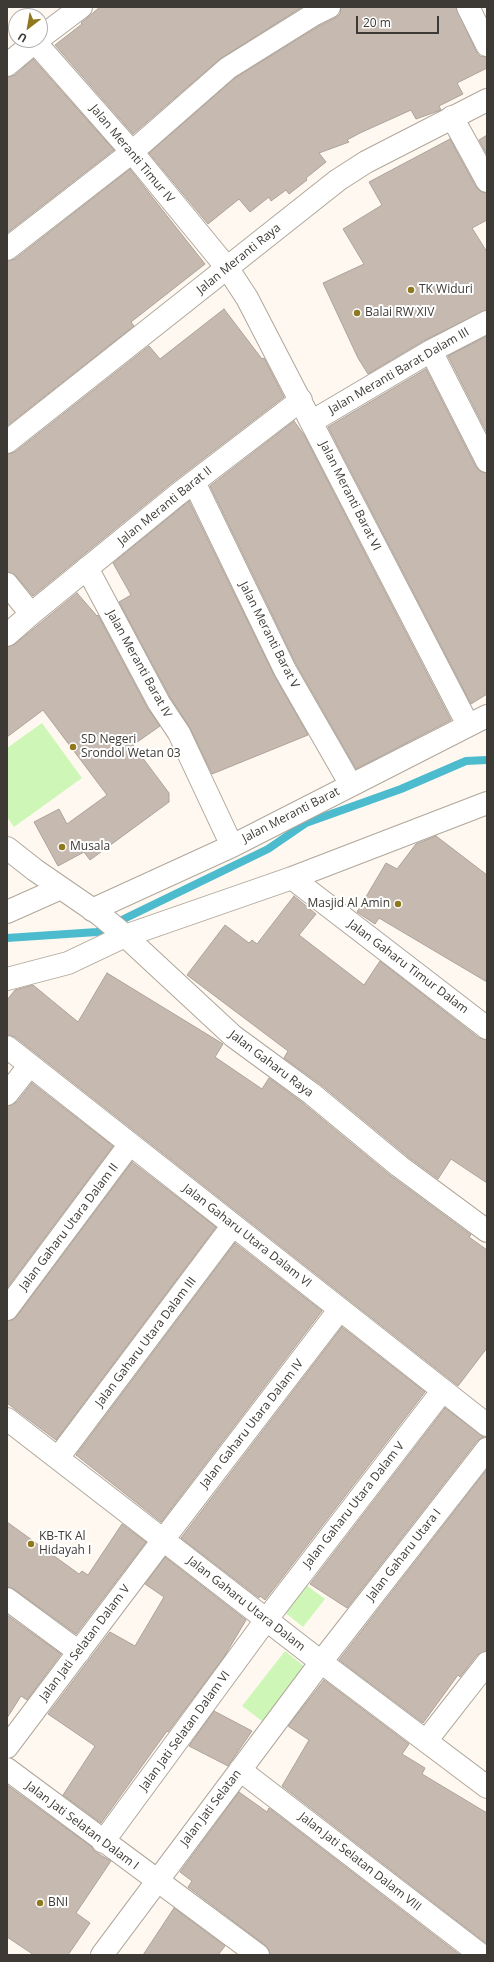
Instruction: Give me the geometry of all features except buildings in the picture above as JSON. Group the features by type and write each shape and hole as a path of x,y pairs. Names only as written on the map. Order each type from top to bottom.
{"street":[{"path":"48,32 81,7"},
{"path":"7,249 132,152 228,68 313,15 330,7"},
{"path":"468,7 487,45"},
{"path":"7,65 28,48"},
{"name":"Jalan Meranti Timur IV","path":"45,48 228,269"},
{"name":"Jalan Meranti Raya","path":"7,442 228,269 338,180 366,162 487,100"},
{"path":"452,117 487,181"},
{"name":"Jalan Meranti Barat VI","path":"228,269 261,321 311,422 478,720"},
{"name":"Jalan Meranti Barat Dalam III","path":"311,422 431,351 487,322"},
{"path":"431,351 487,462"},
{"name":"Jalan Meranti Barat II","path":"7,635 194,482 301,400"},
{"name":"Jalan Meranti Barat V","path":"194,482 285,670 351,785"},
{"name":"Jalan Meranti Barat IV","path":"87,568 156,698 180,733 232,846"},
{"path":"7,584 31,614"},
{"name":"Jalan Meranti Barat","path":"96,912 232,846 478,720"},
{"path":"7,979 68,963 123,935 292,878 487,803"},
{"name":"Jalan Gaharu Raya","path":"7,848 96,912 233,1036 312,1094 399,1166 487,1231"},
{"name":"Jalan Gaharu Timur Dalam","path":"292,878 487,1028"},
{"path":"7,912 61,888"},
{"name":"Jalan Gaharu Utara Dalam VI","path":"7,1047 487,1425"},
{"path":"7,1094 30,1065"},
{"name":"Jalan Gaharu Utara Dalam II","path":"7,1309 130,1144"},
{"name":"Jalan Gaharu Utara Dalam III","path":"58,1458 233,1225"},
{"name":"Jalan Gaharu Utara Dalam IV","path":"163,1540 340,1309"},
{"name":"Jalan Gaharu Utara Dalam V","path":"266,1620 443,1390"},
{"name":"Jalan Gaharu Utara Dalam","path":"7,1419 266,1620 487,1787"},
{"name":"Jalan Gaharu Utara I","path":"321,1662 487,1449"},
{"name":"Jalan Jati Selatan Dalam V","path":"7,1747 163,1540"},
{"path":"7,1599 79,1652"},
{"name":"Jalan Jati Selatan Dalam VI","path":"103,1842 266,1620"},
{"name":"Jalan Jati Selatan","path":"102,1955 321,1662"},
{"path":"426,1741 487,1663"},
{"name":"Jalan Jati Selatan Dalam I","path":"7,1769 103,1842 258,1955"},
{"name":"Jalan Jati Selatan Dalam VIII","path":"240,1770 480,1955"}],"green space":[{"path":"42,723 82,778 14,827 7,817 7,748"},
{"path":"305,1584 325,1599 303,1627 283,1611"},
{"path":"285,1651 309,1670 266,1724 242,1706"}],"waterway":[{"path":"7,938 97,932 268,849 306,823 401,789 466,761 487,760"}],"place":[{"name":"TK Widuri","path":"411,290"},
{"name":"Balai RW XIV","path":"357,313"},
{"name":"SD Negeri Srondol Wetan 03","path":"73,747"},
{"name":"Musala","path":"62,847"},
{"name":"Masjid Al Amin","path":"398,904"},
{"name":"KB-TK Al Hidayah I","path":"31,1544"},
{"name":"BNI","path":"40,1903"}]}
